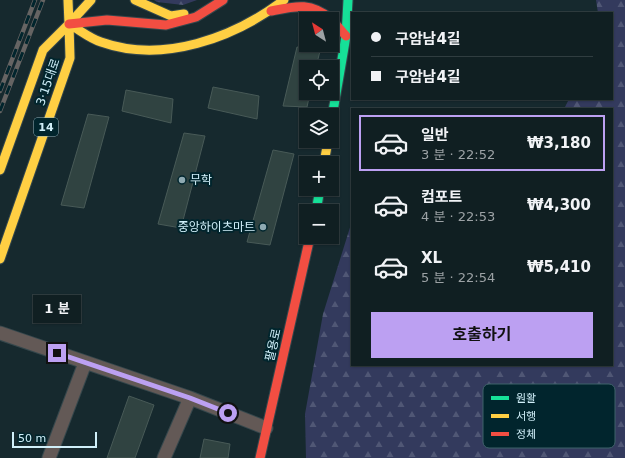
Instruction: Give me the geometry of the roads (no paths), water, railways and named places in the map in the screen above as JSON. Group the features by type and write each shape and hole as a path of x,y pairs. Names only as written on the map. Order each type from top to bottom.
{"main road":[{"name":"3·15대로","path":"0,259 70,58 68,0"},
{"name":"3·15대로","path":"0,170 43,50 91,0"},
{"path":"135,0 171,16 184,14 219,0"},
{"path":"69,24 107,20 166,25 196,17 223,0"},
{"path":"69,24 100,42 132,49 162,50 221,35 271,11 284,0"},
{"path":"334,108 346,36 348,0"},
{"path":"271,11 304,5 323,12"},
{"path":"339,29 346,36"},
{"name":"팔용로","path":"260,458 308,244"}],"street":[{"path":"0,333 190,398 266,428"},
{"path":"49,458 85,363"},
{"path":"164,458 190,398"}],"railway":[{"path":"0,91 35,0"},
{"path":"0,111 43,0"}],"place":[{"name":"무학","path":"182,180"},
{"name":"중앙하이츠마트","path":"263,227"}]}
